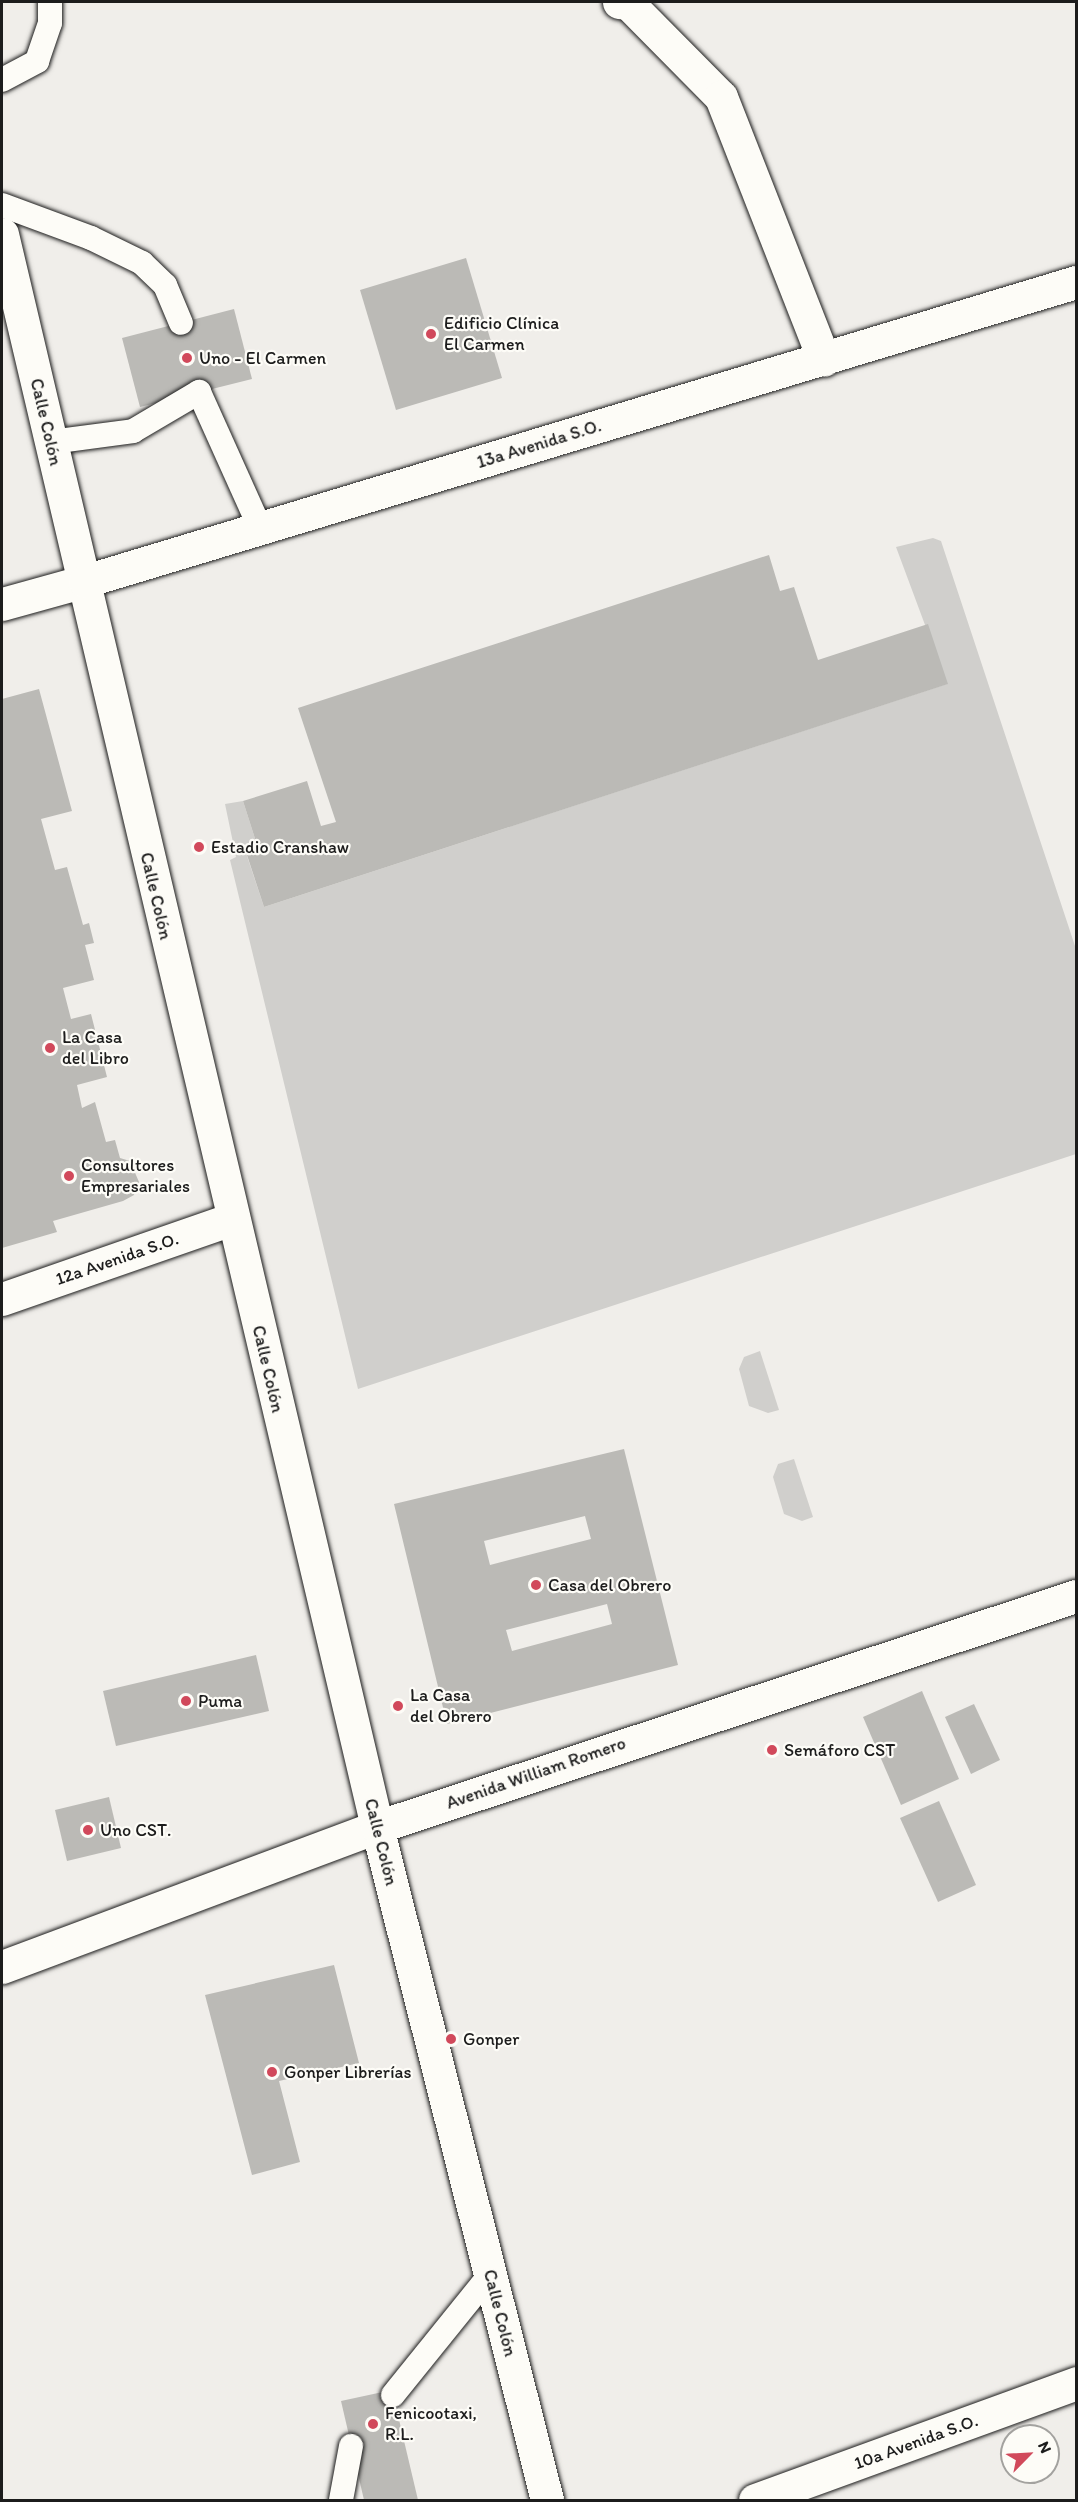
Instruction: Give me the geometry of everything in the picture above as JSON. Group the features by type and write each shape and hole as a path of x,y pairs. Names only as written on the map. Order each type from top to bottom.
{"main road":[{"path":"619,2 628,3 721,97 824,360"},
{"name":"Calle Colón","path":"2,234 85,581 232,1219 377,1827 548,2500"},
{"name":"13a Avenida S.O.","path":"2,604 824,360 1077,282"},
{"name":"12a Avenida S.O.","path":"2,1299 232,1219"},
{"name":"Avenida William Romero","path":"2,1967 377,1827 1077,1596"},
{"name":"10a Avenida S.O.","path":"755,2500 1077,2383"}],"lane":[{"path":"2,80 38,61 50,23 50,2"},
{"path":"2,205 91,238 142,263 165,285 181,323"},
{"path":"51,442 133,430 199,392 260,528"},
{"path":"393,2395 490,2275"},
{"path":"341,2500 351,2446"}],"shaded area":[{"path":"933,538 941,541 1076,949 1076,1154 358,1389 230,860 236,857 225,804 243,801 257,845 245,850 264,907 947,684 896,547"},
{"path":"760,1351 779,1410 768,1413 749,1406 739,1369 744,1357"},
{"path":"794,1459 813,1517 802,1521 784,1514 773,1477 778,1464"}],"building":[{"name":"Edificio Clínica El Carmen","path":"466,258 502,378 396,410 360,290"},
{"name":"Uno - El Carmen","path":"234,309 252,379 140,407 122,338"},
{"path":"769,555 780,591 794,587 818,660 928,624 948,684 264,907 245,849 257,845 243,801 307,781 321,826 336,822 298,708"},
{"path":"39,689 72,811 41,819 55,870 67,867 83,925 89,923 94,943 85,945 94,980 63,988 71,1019 91,1014 107,1077 77,1085 82,1108 95,1102 106,1142 115,1140 120,1158 130,1161 139,1182 134,1195 123,1201 53,1221 57,1232 2,1248 2,699"},
{"name":"Casa del Obrero","path":"624,1449 678,1665 447,1724 394,1504","holes":["585,1516 591,1539 490,1565 484,1541","607,1604 612,1624 512,1651 506,1630"]},
{"name":"Puma","path":"256,1655 269,1711 116,1746 103,1691"},
{"path":"922,1691 959,1779 901,1805 863,1717"},
{"path":"974,1704 1000,1760 971,1774 945,1717"},
{"path":"109,1797 121,1848 67,1861 55,1810"},
{"path":"939,1801 976,1885 938,1902 900,1818"},
{"name":"Gonper Librerías","path":"334,1965 359,2063 279,2081 300,2162 252,2175 205,1995"},
{"name":"Fenicootaxi, R.L.","path":"392,2390 418,2500 364,2500 341,2401"}],"place":[{"name":"Edificio Clínica El Carmen","path":"431,334"},
{"name":"Uno - El Carmen","path":"187,358"},
{"name":"Estadio Cranshaw","path":"199,847"},
{"name":"La Casa del Libro","path":"50,1048"},
{"name":"Consultores Empresariales","path":"69,1176"},
{"name":"Casa del Obrero","path":"536,1585"},
{"name":"Puma","path":"186,1701"},
{"name":"La Casa del Obrero","path":"398,1706"},
{"name":"Semáforo CST","path":"772,1750"},
{"name":"Uno CST.","path":"88,1830"},
{"name":"Gonper","path":"451,2039"},
{"name":"Gonper Librerías","path":"272,2072"},
{"name":"Fenicootaxi, R.L.","path":"373,2424"}]}
